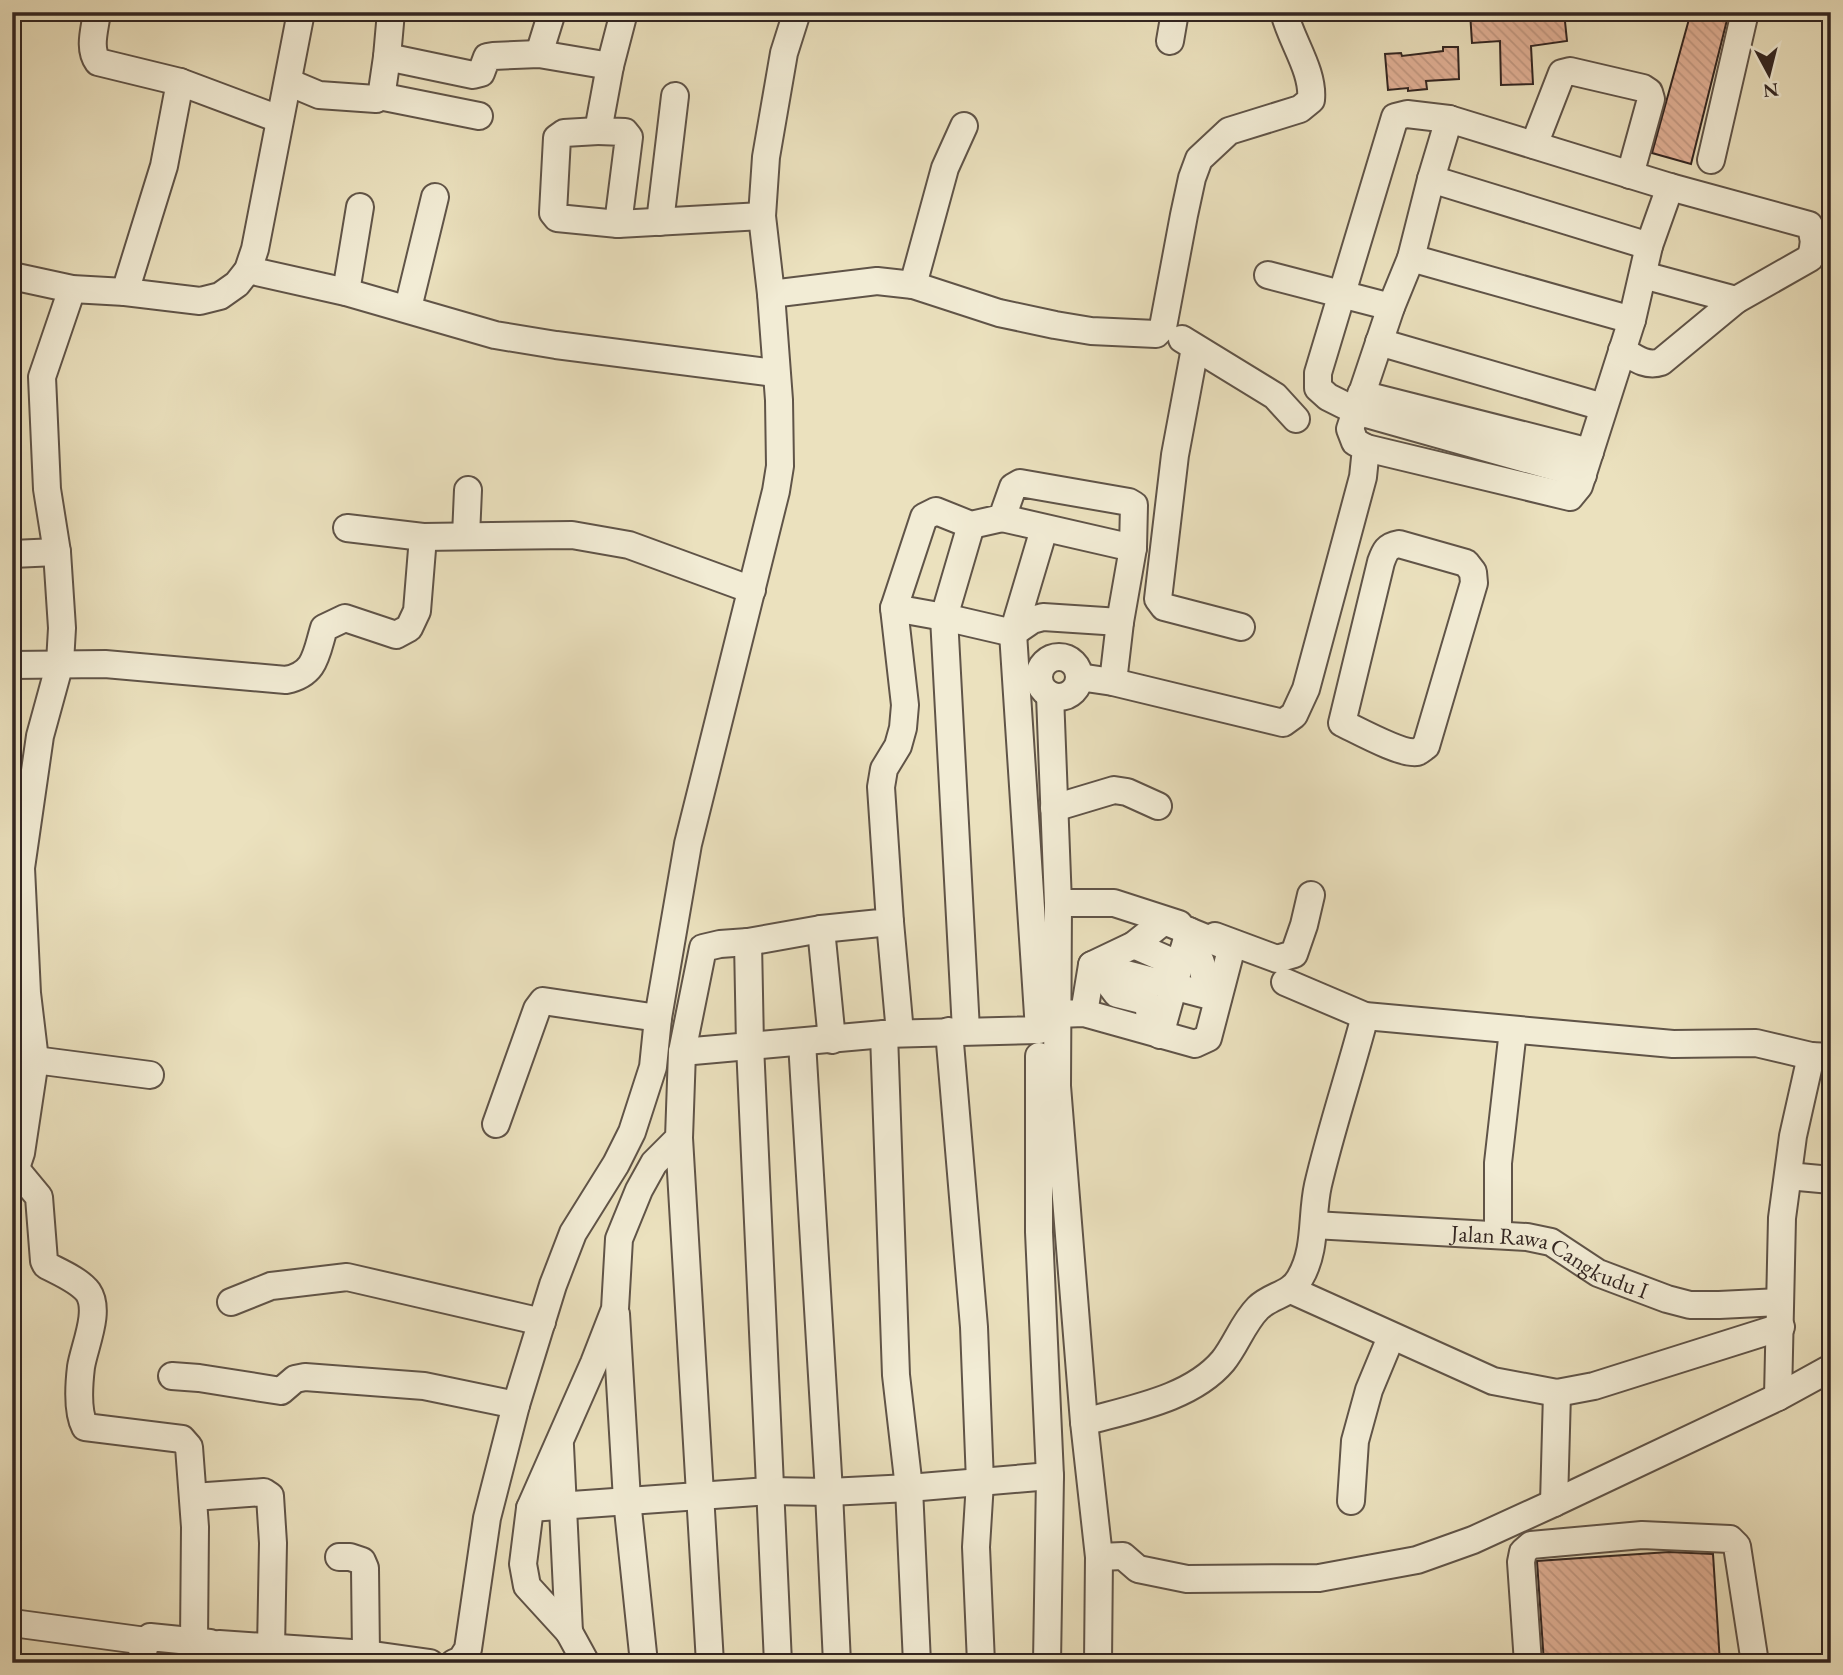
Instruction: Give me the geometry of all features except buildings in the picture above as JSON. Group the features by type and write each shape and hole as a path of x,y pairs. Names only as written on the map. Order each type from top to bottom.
{"street":[{"path":"97,12 92,43 93,55 98,62 180,82 279,119"},
{"path":"12,276 72,289 200,301 220,296 237,284 248,270 255,249 301,12"},
{"path":"379,96 387,57 391,12"},
{"path":"539,54 552,12"},
{"path":"454,1663 461,1660 468,1649 487,1518 516,1405 542,1322 573,1233 616,1164 632,1132 653,1067 658,1018 688,844 776,491 780,466 779,400 762,216 766,157 782,64 797,12"},
{"path":"1170,41 1175,12"},
{"path":"771,294 866,282 914,285 999,313 1091,331 1148,336 1156,334 1163,327 1184,215 1199,159 1229,131 1300,109 1311,100 1312,86 1284,12"},
{"path":"1711,160 1745,12"},
{"path":"598,131 623,16"},
{"path":"387,57 477,75 481,73 487,57 539,54 610,66"},
{"path":"1534,145 1562,73 1570,71 1643,88 1649,92 1651,99 1630,175"},
{"path":"125,292 164,166 180,82"},
{"path":"288,82 319,95 370,100 379,96 480,116"},
{"path":"660,222 675,96"},
{"path":"1586,463 1328,397 1318,388 1317,382 1395,117 1407,114 1449,119 1670,187 1810,225 1814,243 1810,258 1736,300 1661,362 1648,364 1622,351"},
{"path":"1449,119 1411,258 1391,307 1350,429 1355,442 1366,448 1570,497 1579,486 1632,320 1649,246 1670,187"},
{"path":"914,285 945,168 964,126"},
{"path":"618,224 629,137 625,132 564,133 557,138 553,214 557,218 618,224 762,216"},
{"path":"1431,179 1649,246"},
{"path":"408,309 435,197"},
{"path":"346,292 360,207"},
{"path":"1411,258 1632,320"},
{"path":"248,270 346,292 495,335 775,373"},
{"path":"1268,275 1391,307"},
{"path":"1643,275 1736,300"},
{"path":"72,289 42,377 47,489 57,552 62,628 60,663 40,736 21,868 27,993 35,1060 21,1153 13,1168 39,1197 46,1265 83,1287 89,1293 93,1304 88,1343 81,1367 81,1418 85,1427 182,1439 189,1447 195,1539 210,1649"},
{"path":"1163,327 1275,396 1296,419"},
{"path":"1379,342 1603,407"},
{"path":"1195,348 1175,455 1158,599 1164,607 1241,627"},
{"path":"1079,677 1113,682 1283,723 1294,715 1351,527 1363,477 1366,448"},
{"path":"1002,518 1013,487 1020,483 1129,502 1133,505 1133,548 1113,682"},
{"path":"466,536 468,490"},
{"path":"917,1663 909,1488 895,1375 890,922 881,787 884,769 898,746 905,705 894,608 924,517 936,511 971,525 1002,518 1133,548"},
{"path":"971,525 944,617 958,1031 980,1482 976,1547 981,1663"},
{"path":"347,528 423,537 572,535 629,545 668,557 752,590"},
{"path":"1044,528 1013,633 1048,1022 1057,1086 1084,1422 1099,1557 1098,1663"},
{"path":"12,665 60,663 143,667 286,680 298,678 307,673 314,662 324,628 338,620 345,618 396,635 409,628 417,611 423,537"},
{"path":"1301,699 1342,723 1379,741 1409,752 1418,752 1426,746 1474,583 1473,572 1466,564 1399,544 1391,545 1385,550 1342,723"},
{"path":"12,554 57,552"},
{"path":"894,608 1013,633 1032,620 1042,617 1120,622"},
{"path":"1047,1663 1050,1476 1039,1233 1048,1022 1058,903 1050,695 1039,681 1040,669 1048,660 1066,658 1076,666 1078,684 1070,694 1063,697 1050,695"},
{"path":"1054,808 1114,790 1127,792 1158,806"},
{"path":"1058,903 1094,901 1123,905 1244,945 1277,959 1294,954 1311,895"},
{"path":"1084,1013 1099,967 1135,945 1164,920 1176,957 1156,1033"},
{"path":"710,1663 679,1138 681,1052 703,948 748,943 821,929 890,922"},
{"path":"821,929 832,1040"},
{"path":"748,943 750,1045 778,1663"},
{"path":"1135,945 1176,957 1220,990"},
{"path":"681,1052 892,1033 958,1031 1048,1022 1084,1013 1195,1044 1208,1038 1231,950 1228,947 1099,967"},
{"path":"1099,967 1117,994 1147,1004 1156,1033"},
{"path":"1285,982 1365,1016 1673,1044 1756,1043 1821,1056 1793,1136 1782,1218 1778,1397"},
{"path":"496,1124 542,1001 658,1018"},
{"path":"1084,1422 1181,1390 1209,1375 1224,1359 1258,1308 1274,1296 1291,1290 1300,1279 1312,1247 1318,1187 1365,1016"},
{"path":"1498,1234 1498,1163 1513,1030"},
{"path":"802,1042 830,1493 836,1663"},
{"path":"35,1060 150,1075"},
{"path":"645,1663 627,1500 619,1331 615,1309 619,1239 639,1190 654,1163 679,1138"},
{"path":"1788,1176 1831,1180"},
{"name":"Jalan Rawa Cangkudu I","path":"1314,1225 1498,1234 1551,1242 1598,1273 1667,1299 1690,1305 1780,1315"},
{"path":"231,1302 271,1286 347,1277 542,1322"},
{"path":"1291,1290 1493,1381 1558,1393 1594,1386 1780,1315"},
{"path":"586,1663 569,1632 527,1586 523,1564 530,1508 615,1309"},
{"path":"1350,1501 1355,1441 1369,1390 1391,1337"},
{"path":"1099,1557 1123,1556 1138,1569 1187,1579 1319,1578 1417,1560 1473,1539 1554,1503 1778,1397 1831,1368"},
{"path":"172,1377 199,1378 281,1391 295,1380 305,1377 424,1386 516,1405"},
{"path":"1554,1503 1558,1393"},
{"path":"559,1437 569,1632"},
{"path":"530,1508 769,1491 830,1493 1050,1476"},
{"path":"192,1497 264,1492 270,1496 273,1543 271,1648"},
{"path":"1528,1663 1521,1562 1523,1552 1531,1545 1642,1535 1730,1539 1737,1546 1755,1663"},
{"path":"339,1557 362,1561 365,1568 366,1654"},
{"path":"12,1626 20,1624 143,1652 150,1637 210,1649 271,1648 366,1654 430,1663"}]}
